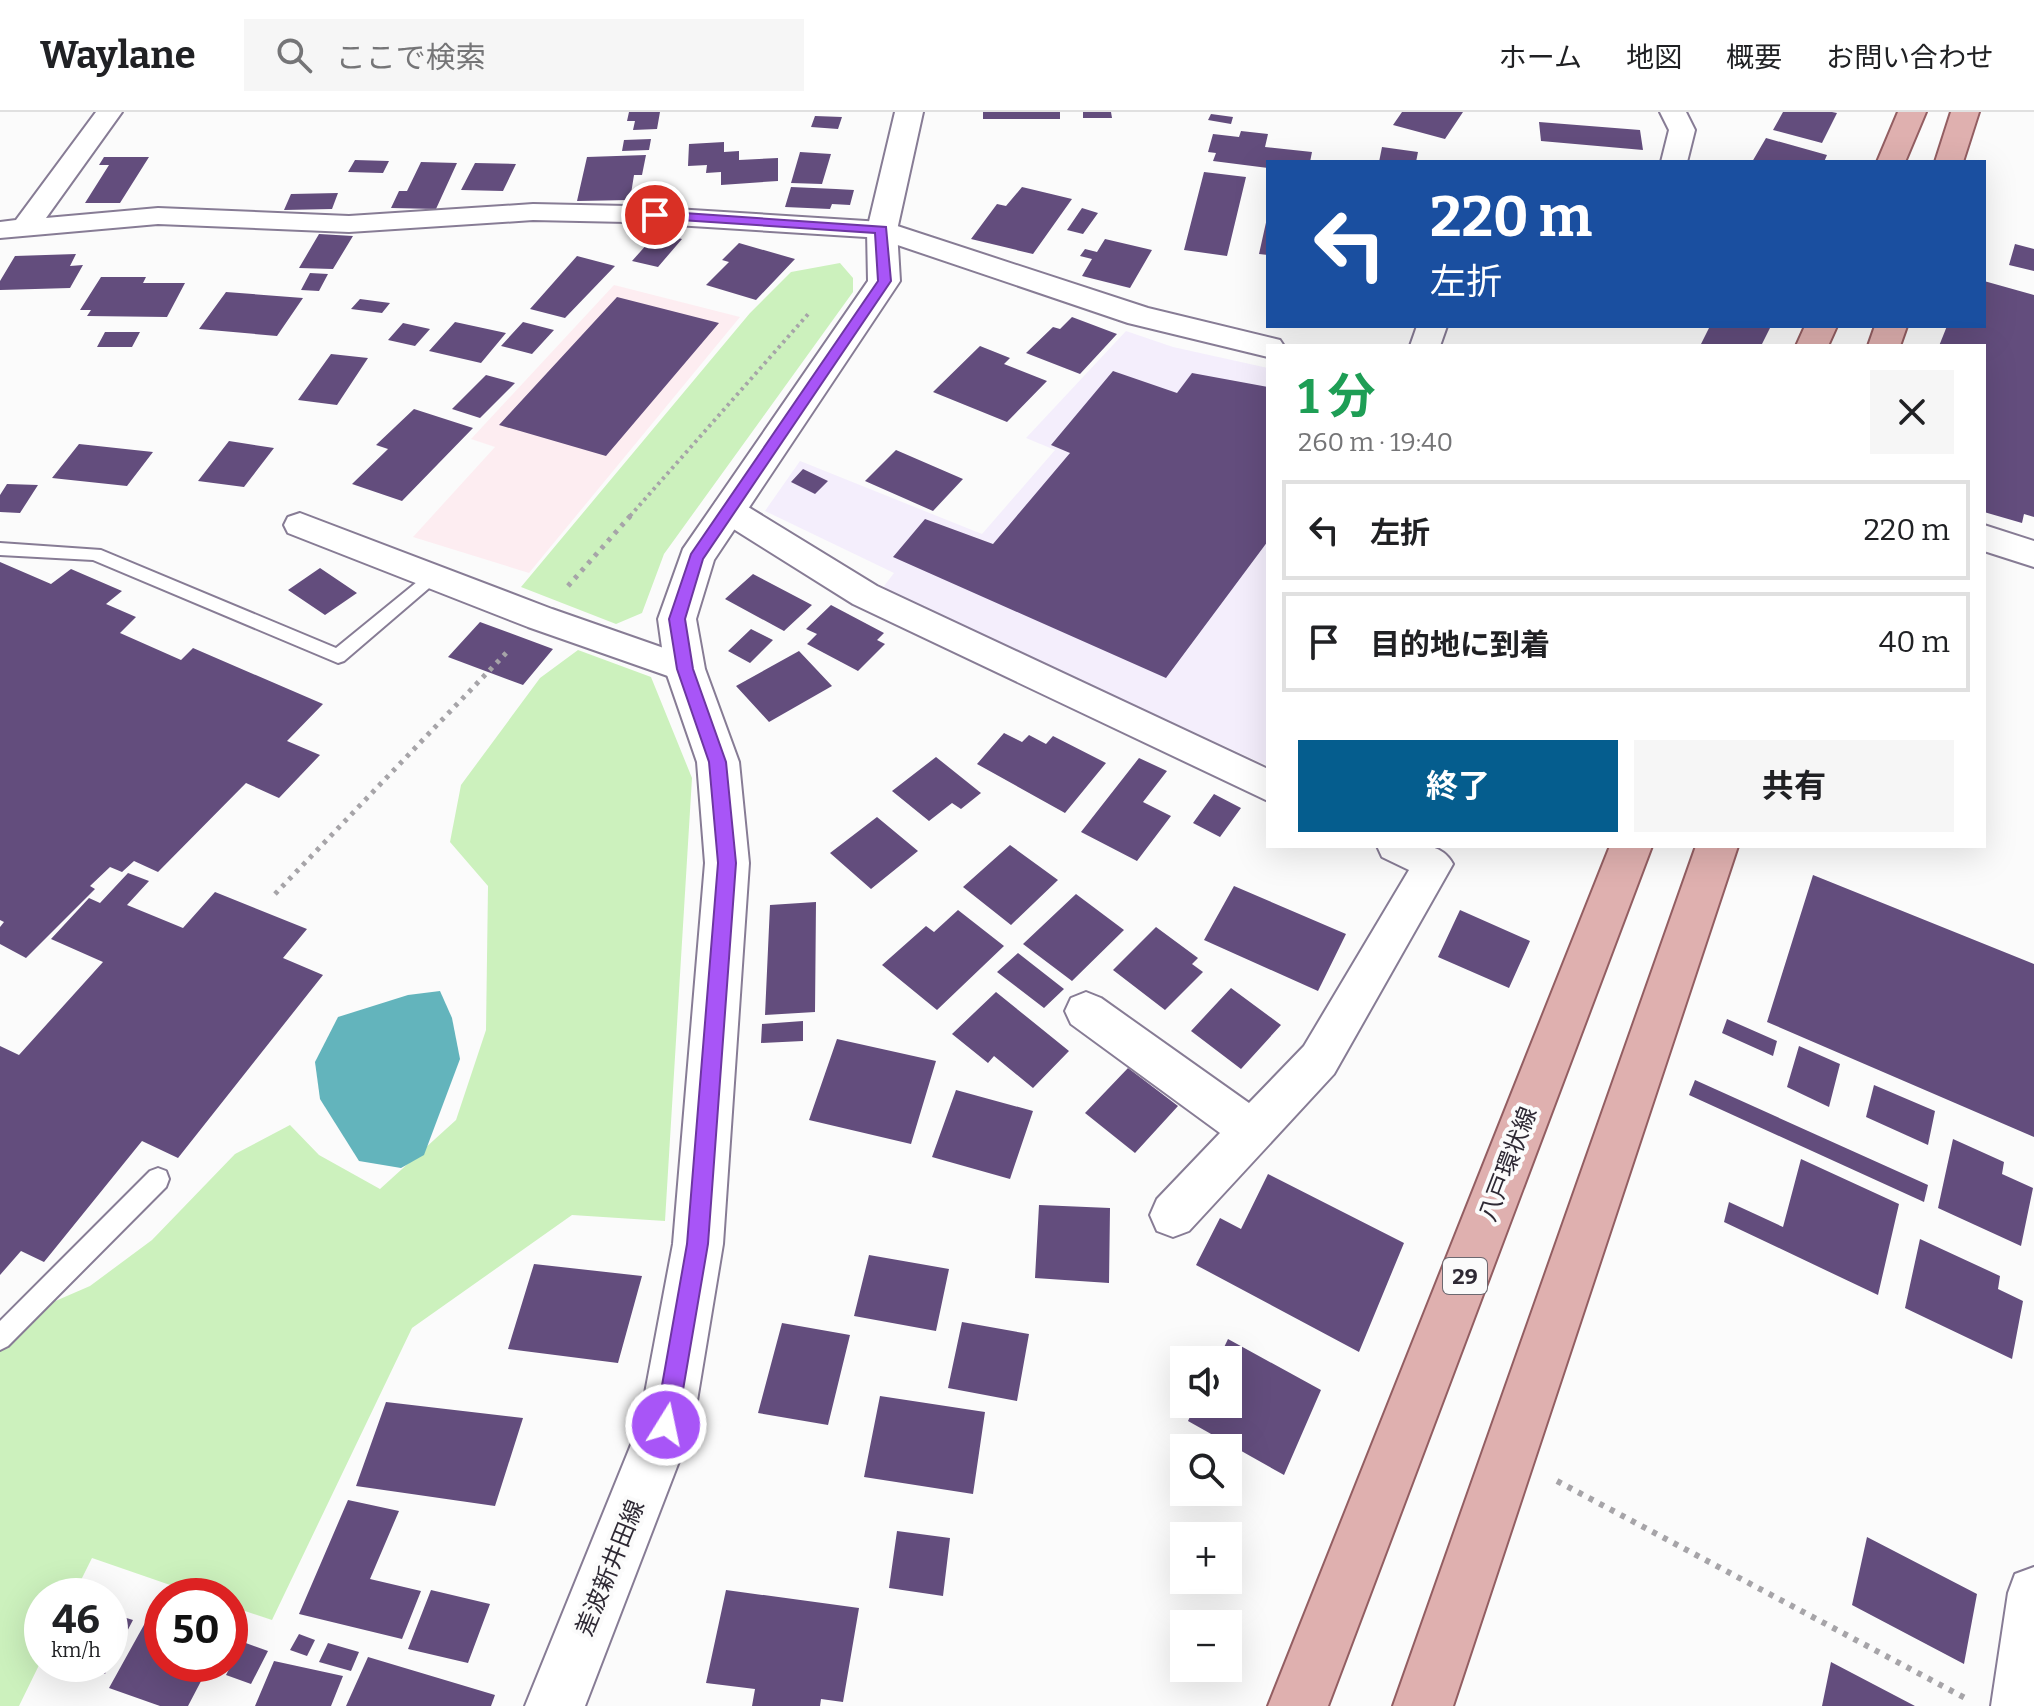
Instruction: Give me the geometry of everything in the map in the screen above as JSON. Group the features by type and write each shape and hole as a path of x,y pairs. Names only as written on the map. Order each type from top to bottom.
{"main road":[{"name":"差波新井田線","path":"555,1706 666,1425 698,1244 727,863 718,762 685,669 677,619 696,558 884,281 882,230 909,112"},
{"path":"1892,160 1912,112"},
{"path":"1950,160 1965,112"},
{"path":"882,230 1139,316 1266,347"},
{"path":"1986,539 2034,554"},
{"name":"八戸環状線","path":"1298,1706 1630,848"},
{"path":"1423,1706 1716,848"}],"street":[{"path":"13,228 109,112"},
{"path":"1673,112 1682,130 1674,160"},
{"path":"13,228 158,216 349,224 533,212 627,214 882,230"},
{"path":"728,510 865,595 1266,785"},
{"path":"300,525 540,618 685,669"},
{"path":"1173,1215 1319,1060 1433,864 1400,848"},
{"path":"1086,1011 1253,1131"},
{"path":"2018,1706 2034,1593"}],"lane":[{"path":"0,549 95,554 338,656 434,577"},
{"path":"0,1338 158,1179"}],"path":[{"path":"275,894 540,618 820,301"},
{"path":"1550,1477 1980,1706"}],"shaded area":[{"path":"614,285 740,317 529,573 413,537 495,447 471,439"},
{"path":"1126,331 1173,347 1266,368 1266,765 889,593 884,586 894,573 765,511 800,461 982,534 1055,450 1026,438"}],"green space":[{"path":"840,263 853,278 853,292 664,554 642,613 616,624 521,587 750,313 791,272"},
{"path":"578,650 651,677 692,778 665,1221 572,1215 412,1328 272,1620 248,1612 248,1578 150,1578 92,1558 82,1578 24,1578 24,1682 31,1682 19,1706 0,1706 0,1325 90,1286 152,1240 235,1154 290,1125 319,1155 380,1189 456,1120 486,1030 488,886 450,842 461,785 540,678"}],"water":[{"path":"440,991 452,1018 460,1059 424,1155 401,1168 359,1161 320,1099 315,1062 338,1017 408,995"}],"building":[{"path":"629,112 660,112 657,129 633,130 635,121 627,121"},
{"path":"983,112 1060,112 1060,119 983,119"},
{"path":"1083,112 1111,112 1112,118 1083,118"},
{"path":"1402,112 1463,112 1445,139 1393,125"},
{"path":"1783,112 1837,113 1822,143 1773,130"},
{"path":"1211,114 1233,117 1231,124 1208,120"},
{"path":"815,116 842,117 838,129 811,127"},
{"path":"1539,122 1640,130 1643,150 1541,141"},
{"path":"1241,131 1268,134 1265,147 1312,152 1310,160 1266,160 1266,168 1213,161 1216,153 1208,152 1213,134 1239,137"},
{"path":"1766,138 1827,155 1825,160 1753,160"},
{"path":"651,139 649,150 622,151 624,140"},
{"path":"724,142 724,152 739,151 739,160 778,158 778,181 721,185 721,172 706,173 707,165 688,166 689,144"},
{"path":"1382,147 1418,152 1416,160 1379,160"},
{"path":"800,152 831,154 822,184 791,183"},
{"path":"646,155 642,175 634,175 630,200 577,201 587,157"},
{"path":"104,157 149,157 120,203 85,203 109,165 99,165"},
{"path":"355,160 389,161 383,173 348,172"},
{"path":"421,162 457,163 436,209 391,208 399,191 407,191"},
{"path":"475,163 516,164 503,191 461,190"},
{"path":"1204,172 1246,177 1227,256 1184,250"},
{"path":"791,187 854,190 850,205 832,204 830,209 785,207"},
{"path":"1022,187 1072,199 1033,254 971,239 997,204 1006,206"},
{"path":"338,193 332,209 284,210 291,194"},
{"path":"1082,208 1098,213 1083,234 1067,230"},
{"path":"1266,222 1266,255 1259,254"},
{"path":"657,233 682,239 658,267 632,261"},
{"path":"319,234 353,236 333,269 299,268"},
{"path":"1105,239 1152,250 1130,288 1082,276 1092,259 1080,256 1085,249 1097,252"},
{"path":"739,243 795,259 756,300 706,285 729,262 722,260"},
{"path":"2015,244 2034,249 2034,271 2009,265"},
{"path":"76,254 70,266 83,265 70,288 0,290 0,281 15,256"},
{"path":"577,256 615,266 565,318 530,309"},
{"path":"310,273 328,274 319,291 301,290"},
{"path":"101,277 146,277 143,283 185,283 167,317 87,316 91,310 80,310"},
{"path":"1986,282 2034,295 2034,517 2024,514 2022,523 1986,513 1986,344 1940,344 1946,328 1986,328"},
{"path":"226,292 303,298 277,336 199,329"},
{"path":"617,297 719,323 606,456 499,425"},
{"path":"360,299 390,303 382,313 351,309"},
{"path":"1072,317 1117,334 1080,374 1026,353 1053,327 1060,329"},
{"path":"455,322 506,333 481,363 429,351"},
{"path":"523,322 554,330 532,354 501,346"},
{"path":"403,323 430,329 415,346 388,340"},
{"path":"1709,328 1770,328 1762,344 1701,344"},
{"path":"105,332 140,332 132,347 97,347"},
{"path":"980,346 1010,358 1004,364 1047,381 1007,422 933,392"},
{"path":"331,354 368,358 337,405 298,400"},
{"path":"1113,371 1177,393 1192,373 1266,387 1266,544 1166,678 893,557 925,519 993,544 1070,453 1051,445"},
{"path":"486,375 515,383 480,418 452,409"},
{"path":"414,409 473,428 402,501 352,484 388,449 376,445"},
{"path":"229,441 274,448 244,487 198,481"},
{"path":"79,444 153,452 127,486 52,478"},
{"path":"896,450 963,479 933,511 865,481"},
{"path":"803,469 828,481 815,494 791,482"},
{"path":"7,484 38,485 20,513 0,512 0,495"},
{"path":"0,562 51,584 71,569 122,591 106,604 136,617 120,633 181,660 193,648 323,704 287,741 320,755 279,798 246,783 158,872 134,861 122,872 110,867 90,886 95,889 26,958 0,944 0,927 4,922 0,920"},
{"path":"320,568 357,593 325,615 288,590"},
{"path":"753,574 812,605 784,631 725,599"},
{"path":"831,605 884,633 877,640 885,644 858,671 807,644 817,634 806,629"},
{"path":"480,622 553,649 523,685 448,657"},
{"path":"751,629 773,640 750,663 728,651"},
{"path":"799,651 832,686 769,722 736,686"},
{"path":"1004,733 1022,742 1029,735 1046,744 1053,736 1106,763 1065,813 977,764"},
{"path":"936,757 981,793 961,809 952,803 929,821 892,791"},
{"path":"1139,758 1167,771 1143,802 1171,816 1137,861 1081,832"},
{"path":"1214,794 1241,808 1220,837 1193,823"},
{"path":"877,817 918,851 871,889 830,853"},
{"path":"1010,845 1058,880 1011,925 963,887"},
{"path":"128,873 149,881 127,905 183,928 215,892 307,929 283,958 323,975 178,1158 142,1141 44,1262 21,1251 0,1275 0,1046 19,1055 103,962 51,939 89,898 100,903"},
{"path":"1813,875 2034,964 2034,1137 1767,1022"},
{"path":"1234,886 1346,934 1318,991 1204,940"},
{"path":"1076,894 1124,930 1072,981 1023,944"},
{"path":"816,902 815,1012 765,1015 770,905"},
{"path":"958,910 1004,946 937,1010 882,965 926,926 934,932"},
{"path":"1460,910 1530,941 1509,988 1438,957"},
{"path":"1156,927 1198,958 1192,964 1203,972 1165,1010 1113,970"},
{"path":"1018,953 1064,989 1044,1008 997,972"},
{"path":"1231,988 1281,1025 1241,1069 1191,1031"},
{"path":"996,992 1069,1051 1033,1088 994,1056 988,1063 952,1034"},
{"path":"1727,1019 1777,1041 1773,1056 1722,1033"},
{"path":"803,1021 803,1041 761,1043 762,1024"},
{"path":"837,1039 936,1061 911,1144 809,1120"},
{"path":"1799,1046 1840,1064 1829,1107 1787,1087"},
{"path":"1128,1068 1178,1106 1135,1153 1085,1113"},
{"path":"1695,1080 1928,1185 1924,1202 1689,1095"},
{"path":"1874,1085 1935,1111 1928,1145 1866,1117"},
{"path":"956,1090 1033,1111 1010,1179 932,1157"},
{"path":"1953,1139 2004,1162 2002,1174 2033,1188 2021,1246 1938,1208"},
{"path":"1801,1159 1899,1204 1878,1295 1724,1222 1729,1202 1783,1227"},
{"path":"1268,1174 1404,1243 1359,1352 1196,1265 1220,1218 1241,1229"},
{"path":"1039,1205 1110,1208 1109,1283 1035,1278"},
{"path":"1920,1239 2000,1276 1998,1289 2023,1301 2012,1359 1905,1308"},
{"path":"869,1255 949,1269 936,1331 854,1316"},
{"path":"534,1264 642,1276 618,1363 508,1349"},
{"path":"962,1322 1029,1334 1017,1401 948,1388"},
{"path":"782,1323 850,1335 828,1425 758,1413"},
{"path":"1228,1339 1241,1346 1225,1346"},
{"path":"1242,1347 1321,1390 1284,1475 1242,1451 1242,1434 1211,1434 1188,1421 1189,1418 1242,1418"},
{"path":"880,1396 985,1412 973,1494 864,1477"},
{"path":"386,1402 523,1418 495,1506 356,1486"},
{"path":"348,1500 399,1511 370,1579 421,1591 402,1639 299,1614"},
{"path":"897,1531 950,1538 943,1596 889,1588"},
{"path":"1867,1537 1977,1594 1964,1664 1852,1605"},
{"path":"431,1590 490,1604 468,1663 408,1649"},
{"path":"726,1590 859,1608 843,1702 821,1699 820,1706 752,1706 755,1689 706,1683"},
{"path":"144,1625 144,1682 201,1682 188,1706 160,1706 109,1688 112,1682 128,1682 128,1654"},
{"path":"299,1634 315,1640 307,1656 290,1650"},
{"path":"328,1643 359,1652 351,1671 319,1662"},
{"path":"248,1644 268,1651 251,1684 245,1682 248,1682"},
{"path":"368,1657 495,1695 491,1706 346,1706"},
{"path":"274,1661 343,1676 331,1706 255,1706"},
{"path":"1831,1662 1915,1706 1822,1706"}],"route":[{"path":"655,215 882,230 884,281 696,558 677,619 685,669 718,762 727,863 698,1244 666,1425"}]}
